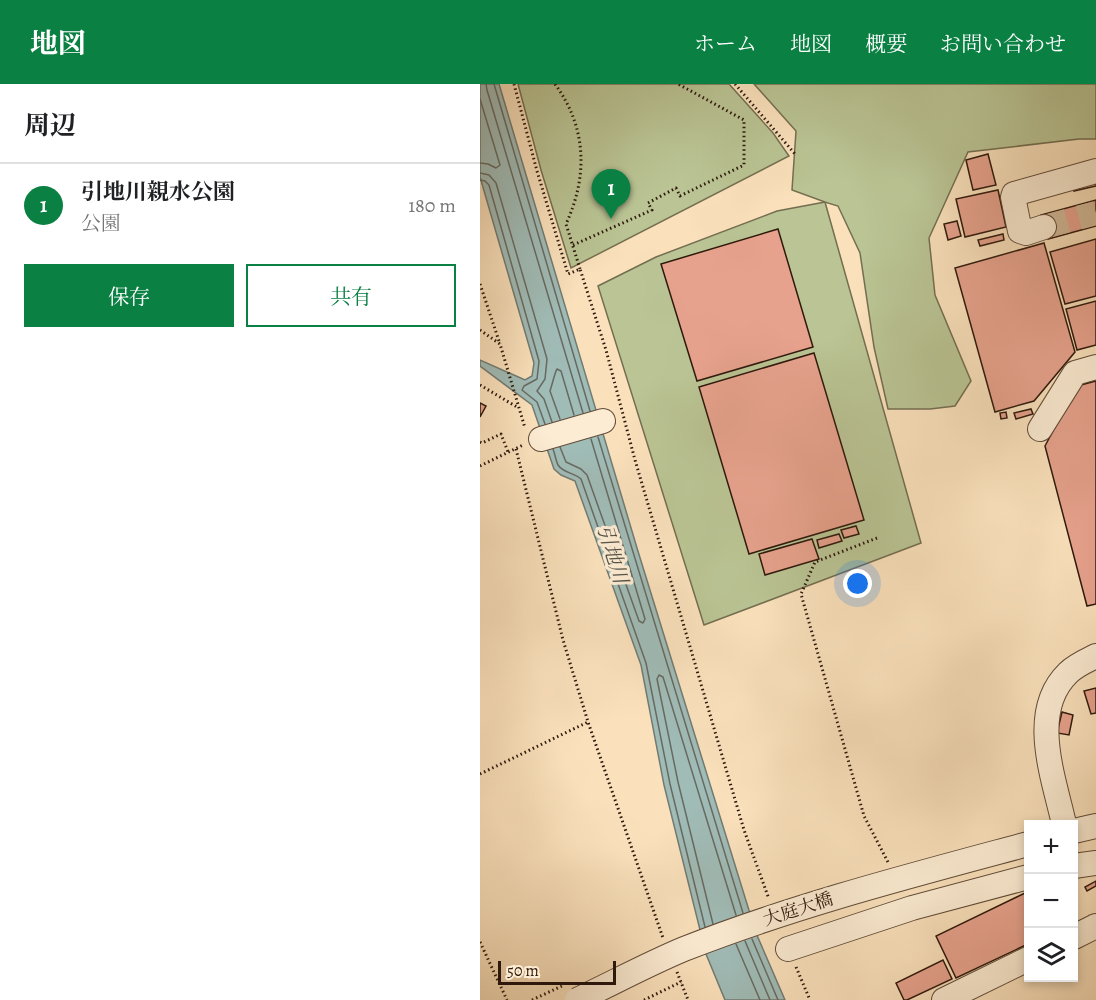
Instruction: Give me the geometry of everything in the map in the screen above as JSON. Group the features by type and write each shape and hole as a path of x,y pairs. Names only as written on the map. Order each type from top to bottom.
{"street":[{"path":"1044,226 1026,233 1020,231 1014,194 1096,171"},
{"path":"1040,429 1075,373 1096,367"},
{"path":"535,441 603,421"},
{"path":"1063,820 1048,753 1047,713 1055,692 1067,674 1078,665 1096,656"},
{"path":"1078,830 1096,826"},
{"name":"大庭大橋","path":"577,1000 682,950 765,920 861,889 1024,845"},
{"path":"1078,865 1096,863"},
{"path":"788,949 912,908 1024,878"},
{"path":"1078,935 1096,926"},
{"path":"944,1000 1024,961"}],"path":[{"path":"514,84 568,274 580,269"},
{"path":"555,84 570,108 580,143 582,164 575,206 566,224 606,350 638,470 744,830 770,904"},
{"path":"573,245 652,210 648,203 676,188 680,196 744,165 744,120 678,84"},
{"path":"735,84 795,154"},
{"path":"480,284 519,408 535,441 480,466"},
{"path":"480,330 500,344"},
{"path":"480,385 519,408"},
{"path":"480,442 501,434 508,452"},
{"path":"516,449 562,640 588,722 667,946"},
{"path":"877,538 815,562 801,594 864,816 891,868"},
{"path":"480,774 588,722"},
{"path":"480,942 507,1000"},
{"path":"788,949 810,1000"},
{"path":"674,964 688,1000"},
{"path":"644,1000 681,982"}],"green space":[{"path":"518,84 729,84 773,133 789,156 571,268"},
{"path":"754,84 1096,84 1096,139 968,152 929,238 935,295 971,381 955,406 930,409 888,409 874,347 860,253 838,206 792,190 796,131"},
{"path":"825,202 921,543 704,625 598,286 656,257 777,211"}],"water":[{"name":"引地川","path":"480,84 499,84 637,548 756,933 785,1000 725,1000 706,954 664,785 641,665 575,481 554,469 532,405 480,366 480,360 525,380 532,376 534,363 480,177"}],"building":[{"path":"988,154 996,185 973,190 966,160"},
{"path":"1096,179 1096,186 1074,191 1073,184"},
{"path":"998,190 1006,227 965,237 956,199"},
{"path":"1096,200 1096,226 1048,239 1041,215"},
{"path":"957,221 961,236 948,240 944,224"},
{"path":"778,229 813,347 697,381 661,264"},
{"path":"1003,234 1004,240 980,246 978,240"},
{"path":"1096,239 1096,296 1065,304 1050,252"},
{"path":"1044,243 1075,352 1034,401 995,412 955,268"},
{"path":"1096,301 1096,345 1077,350 1066,309"},
{"path":"814,353 864,520 749,554 699,387"},
{"path":"1096,381 1096,604 1087,606 1045,446 1077,386"},
{"path":"480,403 486,406 480,417"},
{"path":"1031,409 1033,414 1016,419 1014,413"},
{"path":"1006,412 1007,418 1001,419 1000,413"},
{"path":"856,526 859,534 844,538 841,530"},
{"path":"839,534 842,541 819,548 817,540"},
{"path":"812,539 819,559 765,575 759,554"},
{"path":"1096,688 1096,713 1091,714 1084,691"},
{"path":"1062,712 1073,715 1069,735 1057,733"},
{"path":"1096,881 1096,886 1087,891 1085,887"},
{"path":"1024,893 1024,946 956,978 936,936"},
{"path":"943,960 952,979 904,1000 896,983"}],"tunnel":[{"path":"1044,227 1096,213"}],"place":[{"name":"引地川親水公園","path":"611,219"}]}
